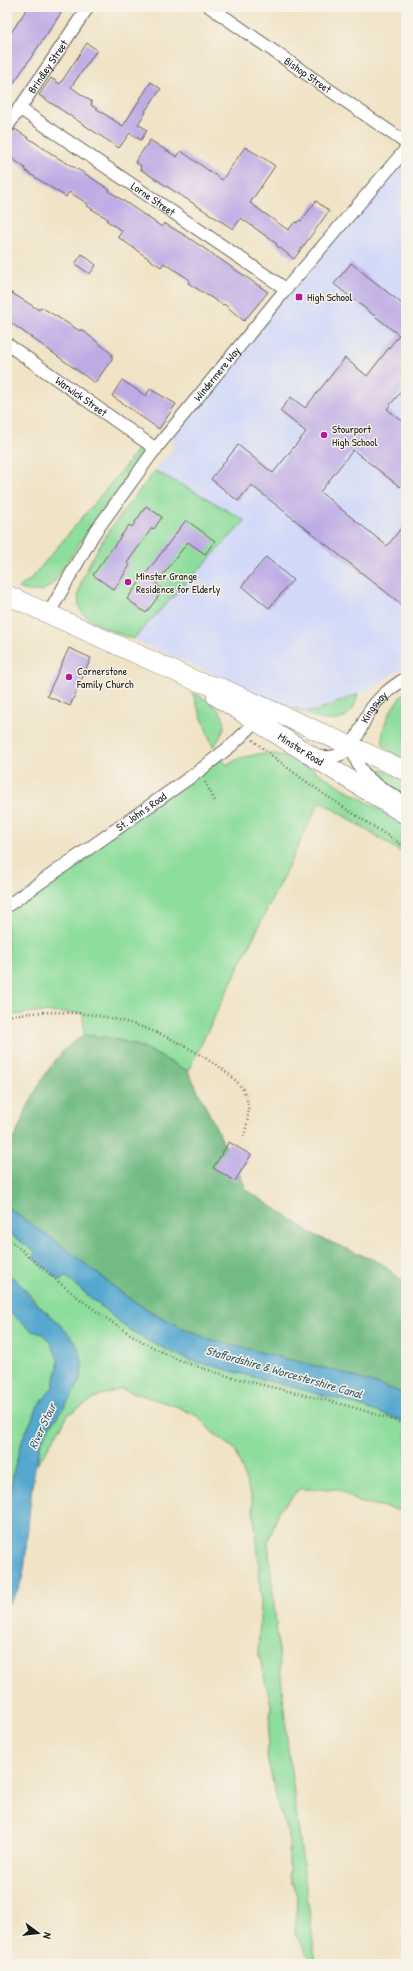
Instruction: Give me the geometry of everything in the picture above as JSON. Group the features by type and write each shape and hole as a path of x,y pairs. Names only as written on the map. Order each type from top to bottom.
{"main road":[{"name":"Minster Road","path":"7,595 48,615 196,681 224,689 257,722 406,815"},
{"name":"Minster Road","path":"257,722 353,747 406,771"}],"street":[{"name":"Brindley Street","path":"7,127 88,7"},
{"name":"Bishop Street","path":"210,7 406,143"},
{"name":"Lorne Street","path":"19,108 286,289"},
{"name":"Windermere Way","path":"48,615 93,535 156,448 286,289 406,149"},
{"name":"Warwick Street","path":"7,344 156,448"},
{"name":"Kingsway","path":"353,747 370,711 378,700 386,692 406,678"},
{"name":"St. John's Road","path":"7,906 199,771 257,722"},
{"path":"314,757 335,756 345,753 353,747 355,761 365,775 406,803"}],"path":[{"path":"257,722 302,779 406,847"},
{"path":"199,771 215,801"},
{"path":"7,1016 40,1012 83,1013 109,1017 133,1024 181,1044 224,1070 239,1084 247,1099 248,1113 244,1136"},
{"path":"7,1237 44,1270 90,1305 128,1332 157,1350 207,1370 347,1405 406,1426"}],"shaded area":[{"path":"406,149 406,666 368,690 314,712 292,708 133,639 245,521 203,496 155,471 174,447 169,432"}],"green space":[{"path":"139,447 145,452 96,519 54,582 46,589 38,591 28,591 18,588 29,581 123,469"},
{"path":"155,471 203,496 245,521 133,639 98,625 86,617 82,612 78,599 82,581 91,561 118,519"},
{"path":"192,692 217,708 222,714 224,729 213,747"},
{"path":"406,692 406,760 392,753 385,747 383,734 384,726 392,709"},
{"path":"358,694 354,707 348,715 340,719 322,719 292,708 314,712"},
{"path":"259,754 275,754 295,759 402,823 406,820 406,855 320,801 188,1071 142,1047 112,1038 84,1035 83,1013 34,1012 7,1016 7,906 219,756 227,765 240,758"},
{"path":"374,766 406,782 406,800 372,774 370,770"},
{"path":"84,1035 112,1038 142,1047 188,1071 247,1190 316,1236 381,1263 406,1284 406,1394 339,1372 208,1339 180,1327 127,1297 69,1251 7,1207 7,1136 15,1138 35,1091 56,1059 66,1048"},
{"path":"7,1232 37,1253 33,1257 61,1281 65,1276 124,1326 148,1341 189,1360 345,1401 406,1422 406,1513 391,1508 358,1502 338,1489 299,1489 279,1511 268,1542 288,1748 316,1964 310,1964 310,1958 295,1934 297,1896 289,1875 289,1834 279,1809 267,1757 271,1705 258,1651 261,1604 258,1552 252,1499 235,1449 212,1432 199,1417 176,1406 121,1389 99,1396 69,1414 37,1465 41,1444 45,1433 65,1407 79,1382 82,1371 81,1361 74,1342 60,1324 40,1306 21,1285 7,1275"},
{"path":"7,1310 32,1331 43,1334 51,1343 58,1359 58,1367 53,1387 38,1406 23,1438 13,1473 7,1518"}],"water":[{"name":"Staffordshire & Worcestershire Canal","path":"7,1207 69,1251 127,1297 180,1327 208,1339 339,1372 406,1394 406,1422 345,1401 189,1360 148,1341 124,1326 65,1276 61,1281 33,1257 36,1252 7,1232"},
{"name":"River Stour","path":"7,1275 15,1279 33,1300 67,1332 78,1347 81,1355 82,1368 80,1380 75,1391 53,1422 41,1444 33,1477 25,1564 18,1590 7,1605 7,1518 13,1473 23,1438 38,1406 53,1387 58,1367 58,1359 51,1343 43,1334 32,1331 7,1310"}],"building":[{"path":"28,7 65,7 7,93 7,39"},
{"path":"87,43 97,50 71,87 92,102 91,105 118,123 123,126 151,82 161,89 145,111 146,112 138,124 147,130 141,140 130,133 119,148 39,95 51,78 60,84"},
{"path":"15,129 110,190 109,191 162,227 164,223 186,236 268,292 244,321 224,304 223,305 188,283 190,280 164,263 161,267 118,237 122,231 107,221 108,219 87,206 88,204 69,192 66,197 27,172 24,167 7,155 7,139"},
{"path":"150,140 177,157 181,151 222,180 245,147 265,159 275,166 250,203 288,230 295,222 297,223 299,220 301,221 316,201 329,211 294,259 276,245 277,244 241,218 233,229 140,169 141,166 135,162"},
{"path":"82,254 96,265 90,274 75,264"},
{"name":"Stourport High School","path":"351,263 406,307 406,385 387,409 406,424 406,480 400,487 353,450 320,492 387,546 406,522 406,608 251,485 238,501 211,479 238,445 273,473 306,432 280,411 291,397 305,408 345,358 367,376 399,335 334,284"},
{"path":"7,290 39,310 41,307 80,331 81,329 112,354 112,359 95,383 7,320"},
{"path":"122,380 146,396 150,389 176,404 159,429 112,396"},
{"path":"146,506 162,517 154,529 152,528 127,563 130,565 114,590 93,575 129,525 132,527"},
{"path":"186,520 215,541 205,554 188,542 156,584 163,590 146,613 127,599"},
{"path":"266,557 293,580 269,608 242,586"},
{"name":"Cornerstone Family Church","path":"69,648 91,658 70,706 47,696"},
{"path":"229,1142 251,1155 235,1181 213,1168"}],"place":[{"name":"High School","path":"299,297"},
{"name":"Stourport High School","path":"324,435"},
{"name":"Minster Grange Residence for Elderly","path":"128,582"},
{"name":"Cornerstone Family Church","path":"69,677"}]}
